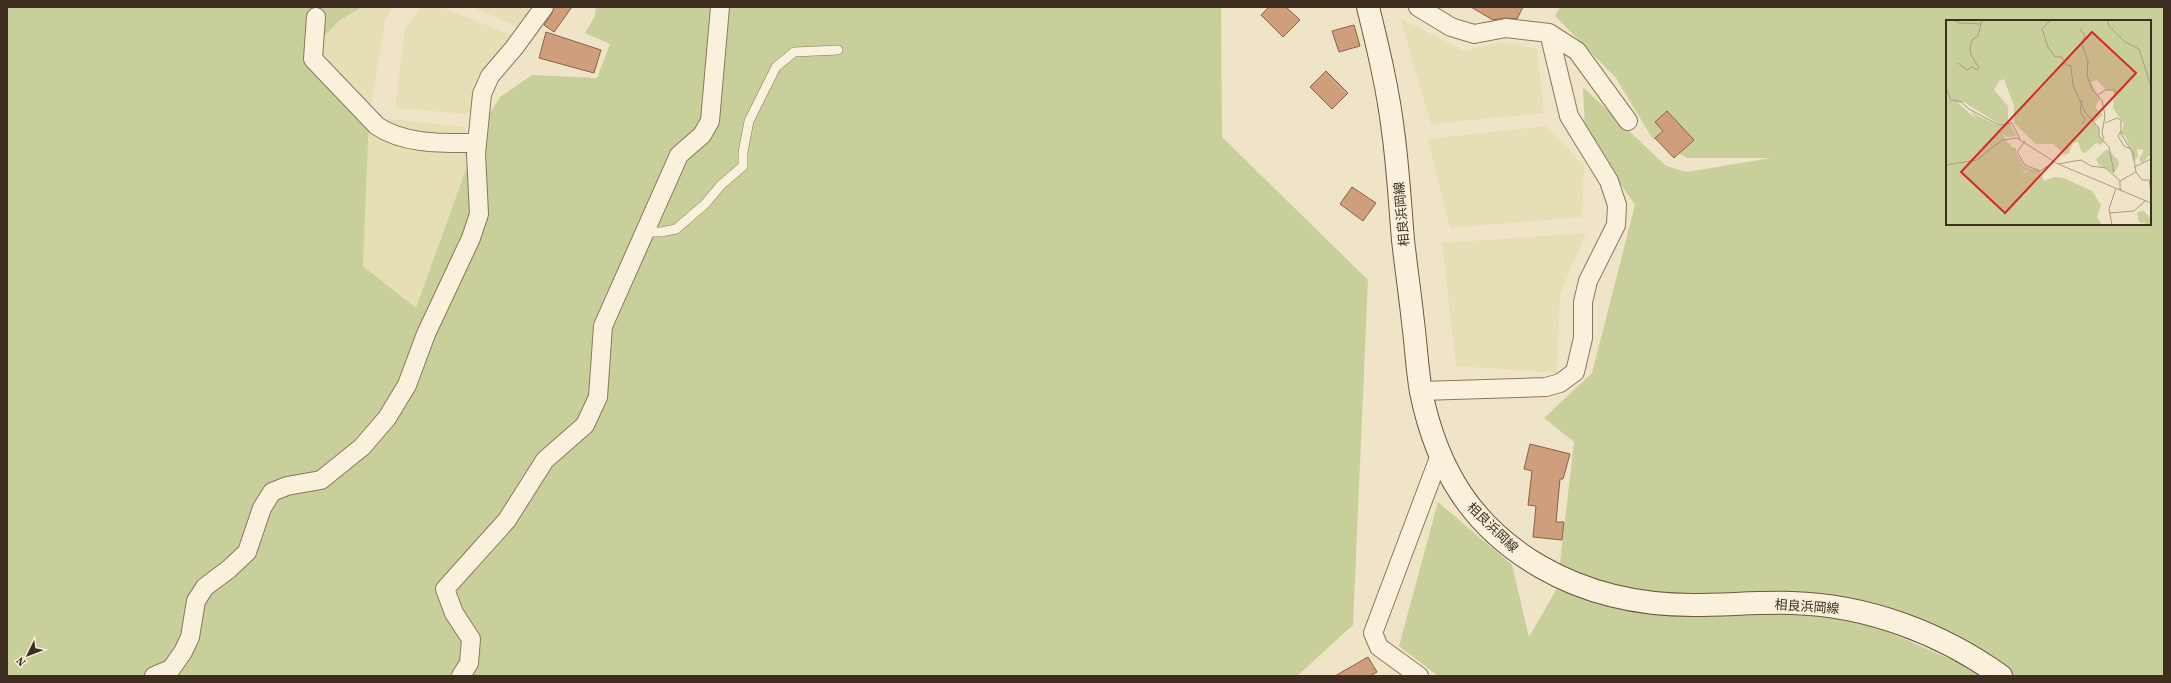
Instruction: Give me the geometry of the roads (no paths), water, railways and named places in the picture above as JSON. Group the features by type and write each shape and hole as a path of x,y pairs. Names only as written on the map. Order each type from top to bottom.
{"main road":[{"name":"相良浜岡線","path":"1368,7 1393,129 1404,244 1421,391 1432,435 1440,455 1453,484 1469,506 1504,541 1526,558 1558,577 1590,589 1629,600 1642,602 1693,605 1793,603 1840,607 1894,621 1947,643 2002,676"}],"street":[{"path":"154,676 171,669 183,652 190,637 196,601 205,587 229,569 247,552 262,508 272,492 287,486 321,480 362,447 387,418 407,385 426,334 471,238 479,214 477,143 482,94 490,76 514,48 544,7"},
{"path":"461,676 469,663 471,639 454,613 445,589 508,520 545,460 585,425 598,397 603,326 679,155 702,135 710,121 720,7"},
{"path":"1418,7 1451,27 1474,34 1506,28 1549,33 1577,51 1628,121"},
{"path":"316,17 313,59 377,126 389,134 435,143 477,143"},
{"path":"1421,391 1546,387 1560,383 1574,372 1583,338 1583,302 1588,281 1616,225 1617,205 1609,181 1569,116 1549,33"},
{"path":"1419,676 1379,647 1373,633 1440,455"}],"lane":[{"path":"645,232 676,230 705,204 721,184 743,166 743,152 749,121 776,67 794,52 838,50"}]}
